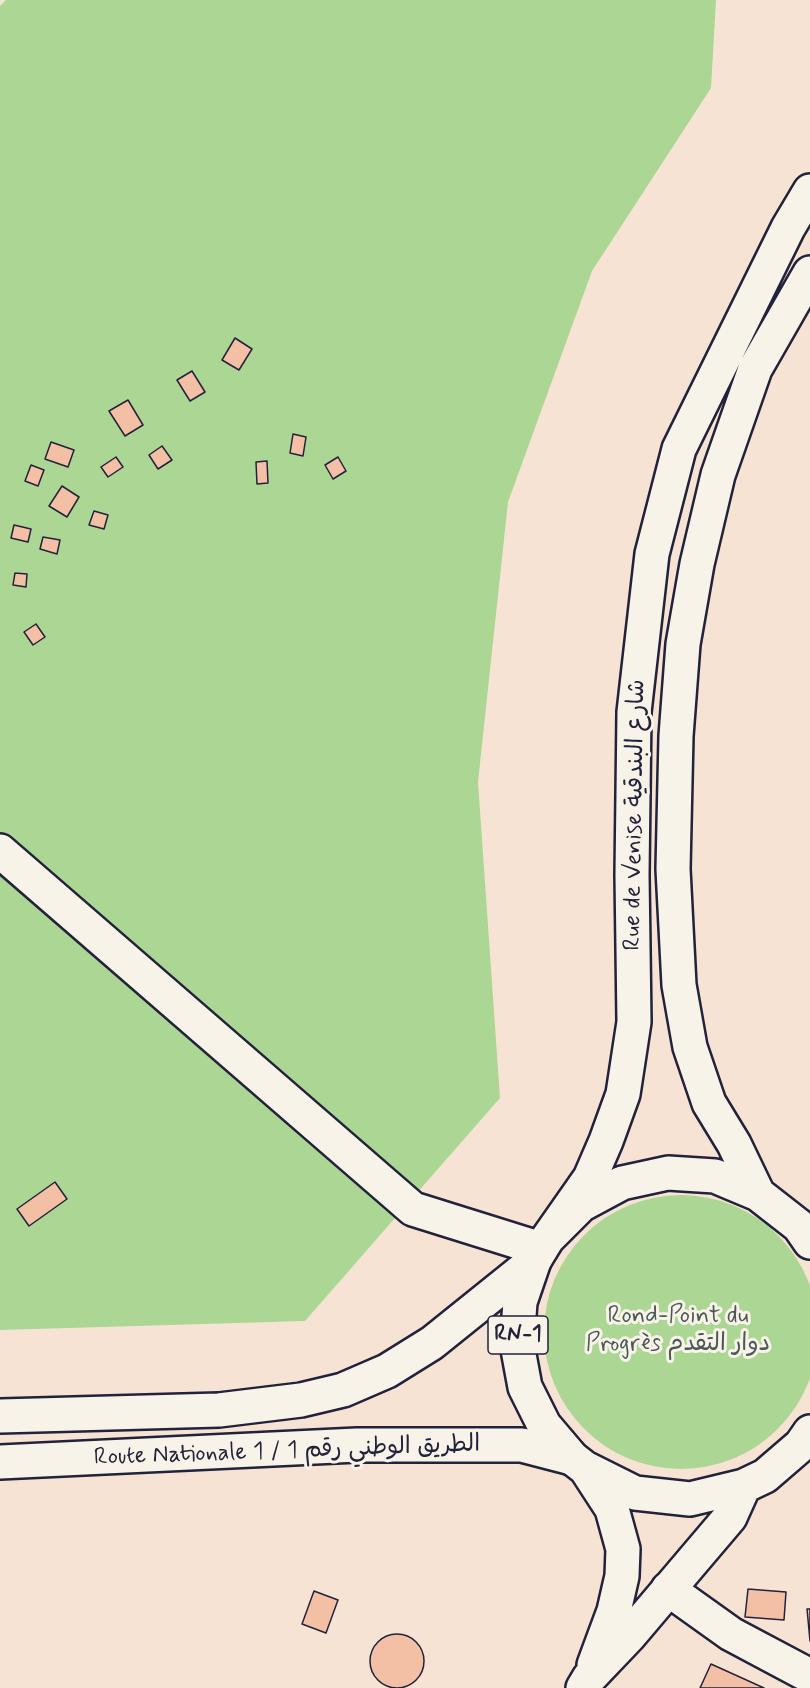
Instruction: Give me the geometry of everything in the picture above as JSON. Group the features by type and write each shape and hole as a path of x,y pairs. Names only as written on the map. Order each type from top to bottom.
{"main road":[{"name":"Rue de Venise شارع البندقية","path":"541,1250 590,1178 623,1094 627,1073 634,1022 632,875 634,712 655,543 679,449 788,228 810,191"},
{"name":"Rue de Venise شارع البندقية","path":"758,1194 734,1144 710,1103 690,1047 679,985 673,869 676,736 683,644 697,564 718,475 755,369 810,273"},
{"path":"0,851 413,1209 541,1250"},
{"name":"RN-1","path":"806,1234 758,1194 715,1176 668,1173 622,1183 581,1205 541,1250 520,1302 517,1344 525,1387 544,1425 578,1463 635,1492 690,1499 754,1481 810,1453"},
{"name":"Route Nationale 1 / الطريق الوطني رقم 1","path":"0,1416 219,1410 301,1400 343,1390 387,1371 432,1343 541,1250"},
{"name":"RN-1","path":"754,1481 801,1445 810,1432"},
{"name":"Route Nationale 1 / الطريق الوطني رقم 1","path":"0,1462 357,1444 522,1445 578,1463"},
{"path":"578,1463 612,1509 623,1550 622,1576 593,1685"},
{"path":"593,1685 629,1635 730,1517 754,1481"},
{"path":"668,1589 731,1634 810,1676"}],"green space":[{"path":"6,0 716,0 711,88 592,271 508,502 478,782 500,1098 305,1321 0,1330 0,6"},
{"name":"Rond-Point du Progrès دوار التقدم","path":"681,1195 708,1198 733,1205 757,1218 778,1235 795,1256 808,1280 815,1305 818,1332 815,1359 808,1384 795,1408 778,1429 757,1446 733,1459 708,1466 681,1469 654,1466 629,1459 605,1446 584,1429 567,1408 554,1384 547,1359 544,1332 547,1305 554,1280 567,1256 584,1235 605,1218 629,1205 654,1198"}],"building":[{"path":"235,338 252,349 239,370 222,360"},
{"path":"192,371 205,392 190,401 177,380"},
{"path":"128,400 143,425 125,436 109,411"},
{"path":"293,434 306,437 303,456 290,453"},
{"path":"51,442 74,450 68,467 45,459"},
{"path":"162,446 172,460 158,469 149,455"},
{"path":"116,457 123,467 108,477 101,467"},
{"path":"338,457 346,471 333,479 325,465"},
{"path":"267,461 268,483 257,484 256,462"},
{"path":"31,465 44,470 38,486 25,481"},
{"path":"62,486 79,497 67,517 49,506"},
{"path":"94,511 108,515 104,529 89,525"},
{"path":"14,525 31,529 28,542 11,538"},
{"path":"43,537 60,540 57,554 40,549"},
{"path":"15,573 27,574 26,587 13,585"},
{"path":"36,624 45,637 33,645 24,632"},
{"path":"55,1182 67,1199 29,1226 17,1209"},
{"path":"748,1589 786,1592 784,1620 745,1617"},
{"path":"314,1591 338,1600 326,1633 302,1624"},
{"path":"807,1609 810,1609 810,1641"},
{"path":"392,1634 402,1634 412,1638 420,1646 424,1661 420,1676 412,1684 402,1688 392,1688 382,1684 374,1676 370,1666 370,1656 374,1646 382,1638"},
{"path":"711,1664 764,1688 700,1688"}]}
